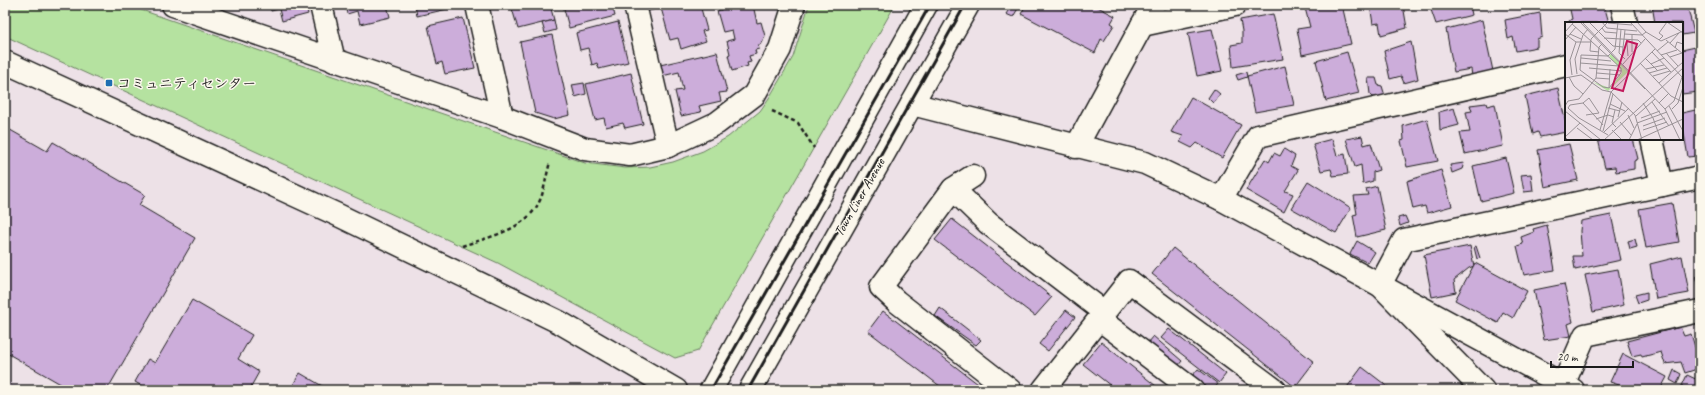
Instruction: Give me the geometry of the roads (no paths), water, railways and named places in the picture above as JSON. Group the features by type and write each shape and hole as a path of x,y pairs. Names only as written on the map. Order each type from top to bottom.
{"street":[{"path":"173,5 334,61 502,116 585,149 630,155 668,146 717,123 754,95 780,49 793,7"},
{"path":"321,5 334,61"},
{"path":"477,5 502,116"},
{"path":"635,5 668,146"},
{"path":"711,390 926,5"},
{"name":"Town Liner Avenue","path":"750,390 968,5"},
{"path":"1076,147 1153,5"},
{"path":"1142,25 1235,5"},
{"path":"1622,5 1626,22"},
{"path":"5,62 338,214 505,295 559,322 676,390"},
{"path":"1221,199 1258,136 1565,65"},
{"path":"912,104 1076,147 1145,163 1221,199 1568,387 1586,335 1700,311"},
{"path":"1652,140 1662,185"},
{"path":"973,176 953,189 882,287 896,301 1010,390"},
{"path":"1380,285 1404,240 1700,177"},
{"path":"953,189 988,223 1193,390"},
{"path":"1043,390 1129,281 1275,390"},
{"path":"1380,285 1483,390"}],"railway":[{"path":"711,390 930,5"},
{"path":"748,390 965,5"}],"place":[{"name":"コミュニティセンター","path":"109,83"}]}
